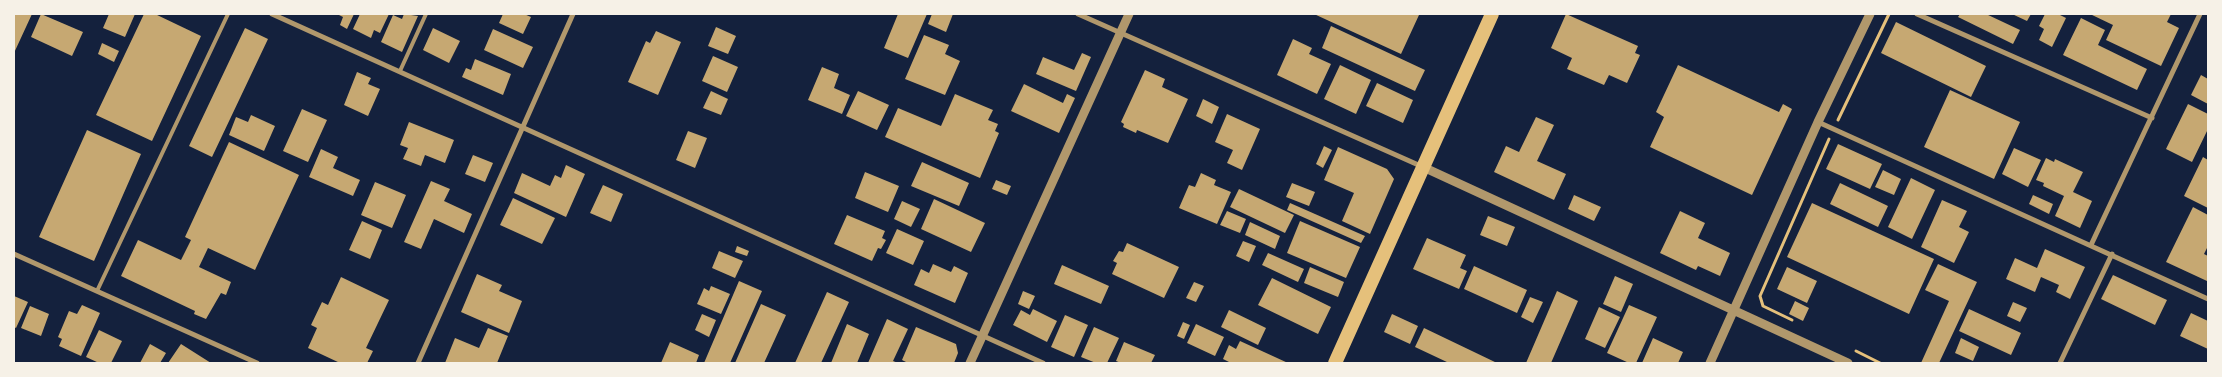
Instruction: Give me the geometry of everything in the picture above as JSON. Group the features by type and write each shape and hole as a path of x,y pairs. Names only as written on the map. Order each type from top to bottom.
{"highway":[{"path":"1335,363 1492,14"}],"street":[{"path":"272,14 1043,363"},
{"path":"418,363 573,14"},
{"path":"1078,14 1423,167 1848,363"},
{"path":"970,363 1130,14"},
{"path":"1710,363 1818,122 1870,14"},
{"path":"1917,14 2152,118"},
{"path":"2091,245 2200,14"},
{"path":"1818,122 2208,299"},
{"path":"14,254 257,363"},
{"path":"2060,363 2112,254"}],"lane":[{"path":"97,291 228,14"},
{"path":"400,71 426,14"}],"path":[{"path":"1797,322 1763,306 1760,296 1833,129 1889,14"},
{"path":"1847,347 1880,363"}],"building":[{"path":"14,14 32,14 14,53"},
{"path":"41,14 83,32 72,56 31,37"},
{"path":"109,14 135,14 125,37 103,28"},
{"path":"144,14 155,14 201,36 152,141 96,115"},
{"path":"337,14 354,14 347,29 340,25 343,17"},
{"path":"360,14 389,14 380,33 374,30 371,38 353,29"},
{"path":"404,14 418,16 402,52 381,42 393,15 402,19"},
{"path":"503,14 524,14 531,17 523,34 499,23"},
{"path":"898,14 927,14 908,58 884,48"},
{"path":"932,14 953,14 946,32 928,24"},
{"path":"1314,14 1416,14 1419,15 1401,54"},
{"path":"1566,14 1638,46 1635,53 1640,55 1627,83 1609,75 1604,85 1567,69 1572,58 1551,48"},
{"path":"1960,14 1986,14 2020,30 2013,44 1958,17"},
{"path":"2012,14 2031,14 2027,21"},
{"path":"2045,14 2058,14 2066,18 2052,47 2039,40 2044,29 2039,26"},
{"path":"2090,14 2171,14 2167,22 2179,28 2161,66 2106,40 2113,25"},
{"path":"2081,18 2105,30 2098,45 2147,69 2137,90 2063,55"},
{"path":"1896,22 1986,66 1971,97 1881,53"},
{"path":"1331,26 1425,70 1415,91 1322,48"},
{"path":"716,27 736,36 728,54 708,46"},
{"path":"245,28 268,39 212,157 189,146"},
{"path":"433,28 460,41 449,63 423,50"},
{"path":"493,29 533,47 523,68 484,50"},
{"path":"656,31 681,42 658,95 628,82 646,41 650,43"},
{"path":"924,35 949,45 945,54 960,61 945,95 905,79"},
{"path":"1293,39 1312,48 1309,54 1331,64 1317,94 1277,75"},
{"path":"102,43 119,51 114,62 98,54"},
{"path":"1082,53 1091,57 1076,91 1036,74 1043,57 1074,70"},
{"path":"713,56 738,67 727,92 702,81"},
{"path":"475,59 511,74 503,95 462,77 466,68 471,70"},
{"path":"1340,65 1371,80 1356,114 1324,99"},
{"path":"1678,65 1779,112 1783,104 1792,109 1752,195 1650,147 1664,117 1656,112"},
{"path":"822,67 839,74 834,88 850,95 842,114 808,100"},
{"path":"1145,70 1165,79 1162,87 1188,99 1168,143 1137,130 1136,133 1123,127 1124,124 1121,122"},
{"path":"357,72 371,78 368,84 380,89 368,116 344,105"},
{"path":"2201,75 2208,79 2208,104 2191,95"},
{"path":"1377,83 1413,100 1403,123 1366,106"},
{"path":"1024,84 1063,103 1067,94 1075,98 1059,133 1011,111"},
{"path":"1950,90 2020,122 1994,179 1924,147"},
{"path":"711,91 728,99 721,115 703,108"},
{"path":"858,91 889,105 877,130 846,116"},
{"path":"955,94 993,110 988,120 998,124 995,131 999,133 980,178 885,137 898,108 941,126"},
{"path":"1203,99 1219,107 1212,124 1196,116"},
{"path":"2188,104 2208,114 2208,129 2192,162 2166,149"},
{"path":"302,109 327,120 308,162 283,151"},
{"path":"1227,114 1260,129 1242,170 1227,163 1233,150 1215,142"},
{"path":"251,115 275,126 264,151 229,135 236,117 248,122"},
{"path":"1536,117 1554,125 1537,161 1566,174 1554,200 1494,172 1506,146 1519,152"},
{"path":"409,122 454,140 445,163 425,155 421,166 403,159 408,148 400,145"},
{"path":"87,130 141,154 94,261 39,237"},
{"path":"688,131 707,138 695,168 676,160"},
{"path":"229,142 299,175 255,270 208,248 199,267 231,282 226,295 221,293 206,319 194,314 195,311 121,276 138,240 181,260 191,240 185,237"},
{"path":"1838,144 1882,164 1870,189 1826,169"},
{"path":"1324,146 1332,150 1323,168 1316,164"},
{"path":"1338,147 1387,169 1394,179 1370,234 1342,221 1354,193 1324,180"},
{"path":"2014,148 2041,160 2028,187 2002,174"},
{"path":"321,149 338,157 333,168 360,180 353,196 309,177"},
{"path":"473,155 493,163 485,182 465,174"},
{"path":"2203,157 2208,160 2208,208 2184,196"},
{"path":"2046,158 2054,162 2055,159 2083,172 2073,192 2092,201 2080,228 2055,216 2064,196 2043,186 2044,183 2036,180"},
{"path":"922,162 969,183 959,206 911,186"},
{"path":"566,165 585,174 566,217 514,193 522,173 550,186 555,175 561,178"},
{"path":"1883,170 1901,179 1894,195 1875,187"},
{"path":"865,172 899,186 888,212 855,198"},
{"path":"1201,173 1216,180 1214,185 1231,192 1217,224 1179,208 1189,185 1195,187"},
{"path":"1911,178 1935,190 1912,239 1888,227"},
{"path":"996,180 1011,186 1007,195 992,189"},
{"path":"431,181 450,189 444,201 472,214 464,233 434,219 421,249 404,242"},
{"path":"375,182 406,195 392,228 361,215"},
{"path":"1292,183 1315,192 1309,206 1286,197"},
{"path":"1840,183 1888,206 1878,227 1830,204"},
{"path":"603,185 623,194 611,222 590,213"},
{"path":"1239,189 1294,215 1285,233 1230,207"},
{"path":"1574,195 1601,207 1594,221 1568,209"},
{"path":"2033,195 2053,204 2049,214 2029,204"},
{"path":"513,198 555,218 542,244 500,225"},
{"path":"934,199 985,223 971,252 921,229"},
{"path":"1942,200 1967,211 1959,227 1969,232 1954,263 1921,247"},
{"path":"902,201 920,209 911,227 894,219"},
{"path":"1290,203 1365,236 1361,243 1287,210"},
{"path":"1812,203 1934,259 1909,314 1787,257"},
{"path":"2193,207 2208,215 2208,246 2204,254 2208,256 2207,281 2166,262"},
{"path":"1227,211 1246,219 1240,233 1220,225"},
{"path":"1680,211 1705,223 1698,238 1730,253 1720,276 1698,266 1696,270 1660,253"},
{"path":"847,215 885,231 882,238 886,240 881,249 878,248 872,261 834,244"},
{"path":"1488,216 1515,227 1507,246 1480,235"},
{"path":"362,221 382,230 370,259 349,250"},
{"path":"1300,221 1360,247 1346,278 1287,253"},
{"path":"1250,222 1280,236 1275,249 1245,235"},
{"path":"897,229 924,241 913,265 886,253"},
{"path":"1427,238 1466,255 1460,268 1467,271 1459,289 1413,269"},
{"path":"1243,241 1256,246 1249,262 1236,256"},
{"path":"1127,243 1179,267 1164,298 1112,274 1117,263 1113,261 1119,251 1123,252"},
{"path":"737,246 749,251 747,256 735,252"},
{"path":"2045,249 2085,267 2070,299 2056,292 2059,285 2041,277 2035,292 2006,279 2015,258 2037,268"},
{"path":"719,251 743,261 735,278 712,268"},
{"path":"1268,253 1304,269 1298,282 1262,265"},
{"path":"933,264 951,272 954,266 968,273 955,303 914,285 921,269 929,273"},
{"path":"1938,264 1977,282 1939,363 1921,363 1949,301 1925,290"},
{"path":"1062,265 1109,286 1101,304 1054,284"},
{"path":"1474,266 1527,290 1517,313 1464,289"},
{"path":"1310,267 1344,282 1338,297 1304,283"},
{"path":"1787,267 1817,281 1807,303 1777,289"},
{"path":"477,274 502,285 499,291 522,301 509,333 461,312"},
{"path":"2113,275 2167,300 2155,325 2101,299"},
{"path":"1615,276 1633,284 1621,312 1603,304"},
{"path":"341,277 389,300 366,348 373,351 367,363 340,363 308,348 317,328 311,325 322,302 328,305"},
{"path":"1272,278 1331,307 1318,334 1258,305"},
{"path":"739,281 762,291 730,363 704,363"},
{"path":"1194,282 1204,286 1196,302 1186,298"},
{"path":"711,286 730,294 721,314 697,304 704,288 709,291"},
{"path":"1023,291 1035,296 1029,309 1018,304"},
{"path":"1557,291 1578,301 1551,363 1526,363"},
{"path":"827,292 849,302 821,363 795,363"},
{"path":"14,296 28,302 16,328 14,327"},
{"path":"1530,297 1543,302 1533,323 1521,317"},
{"path":"1795,301 1809,308 1803,321 1789,314"},
{"path":"2013,302 2027,308 2020,322 2007,316"},
{"path":"761,304 786,315 764,363 735,363"},
{"path":"82,305 100,313 81,356 59,346 62,339 58,337 69,311 77,314"},
{"path":"1629,305 1657,317 1636,363 1629,363 1607,353"},
{"path":"30,306 49,314 41,336 21,328"},
{"path":"1599,307 1620,317 1605,348 1585,339"},
{"path":"1033,309 1057,321 1047,342 1013,325 1021,310 1030,315"},
{"path":"1969,309 2021,333 2011,355 1959,331"},
{"path":"1229,310 1266,328 1258,345 1221,327"},
{"path":"2191,313 2208,321 2208,349 2180,336"},
{"path":"702,314 716,320 709,337 695,330"},
{"path":"1392,314 1418,326 1410,344 1384,332"},
{"path":"1065,315 1088,325 1074,357 1051,347"},
{"path":"887,319 908,329 893,361 898,363 868,363"},
{"path":"1183,322 1190,325 1184,339 1177,336"},
{"path":"847,324 869,334 857,363 831,363"},
{"path":"1196,324 1224,337 1215,356 1187,343"},
{"path":"916,327 956,344 958,353 954,363 908,363 902,360"},
{"path":"1094,327 1119,338 1107,363 1096,363 1081,357"},
{"path":"488,328 508,336 497,363 445,363 455,338 479,348"},
{"path":"1424,328 1497,363 1449,363 1415,347"},
{"path":"99,330 122,341 111,363 99,363 86,357"},
{"path":"1653,338 1683,352 1678,363 1642,363"},
{"path":"1961,338 1979,347 1973,361 1955,353"},
{"path":"1240,341 1288,363 1231,363 1223,359 1229,345 1236,349"},
{"path":"670,342 699,355 696,363 661,363"},
{"path":"1124,342 1155,355 1151,363 1121,363 1116,361"},
{"path":"150,344 166,353 160,363 140,363"},
{"path":"181,344 211,363 168,363"}]}
